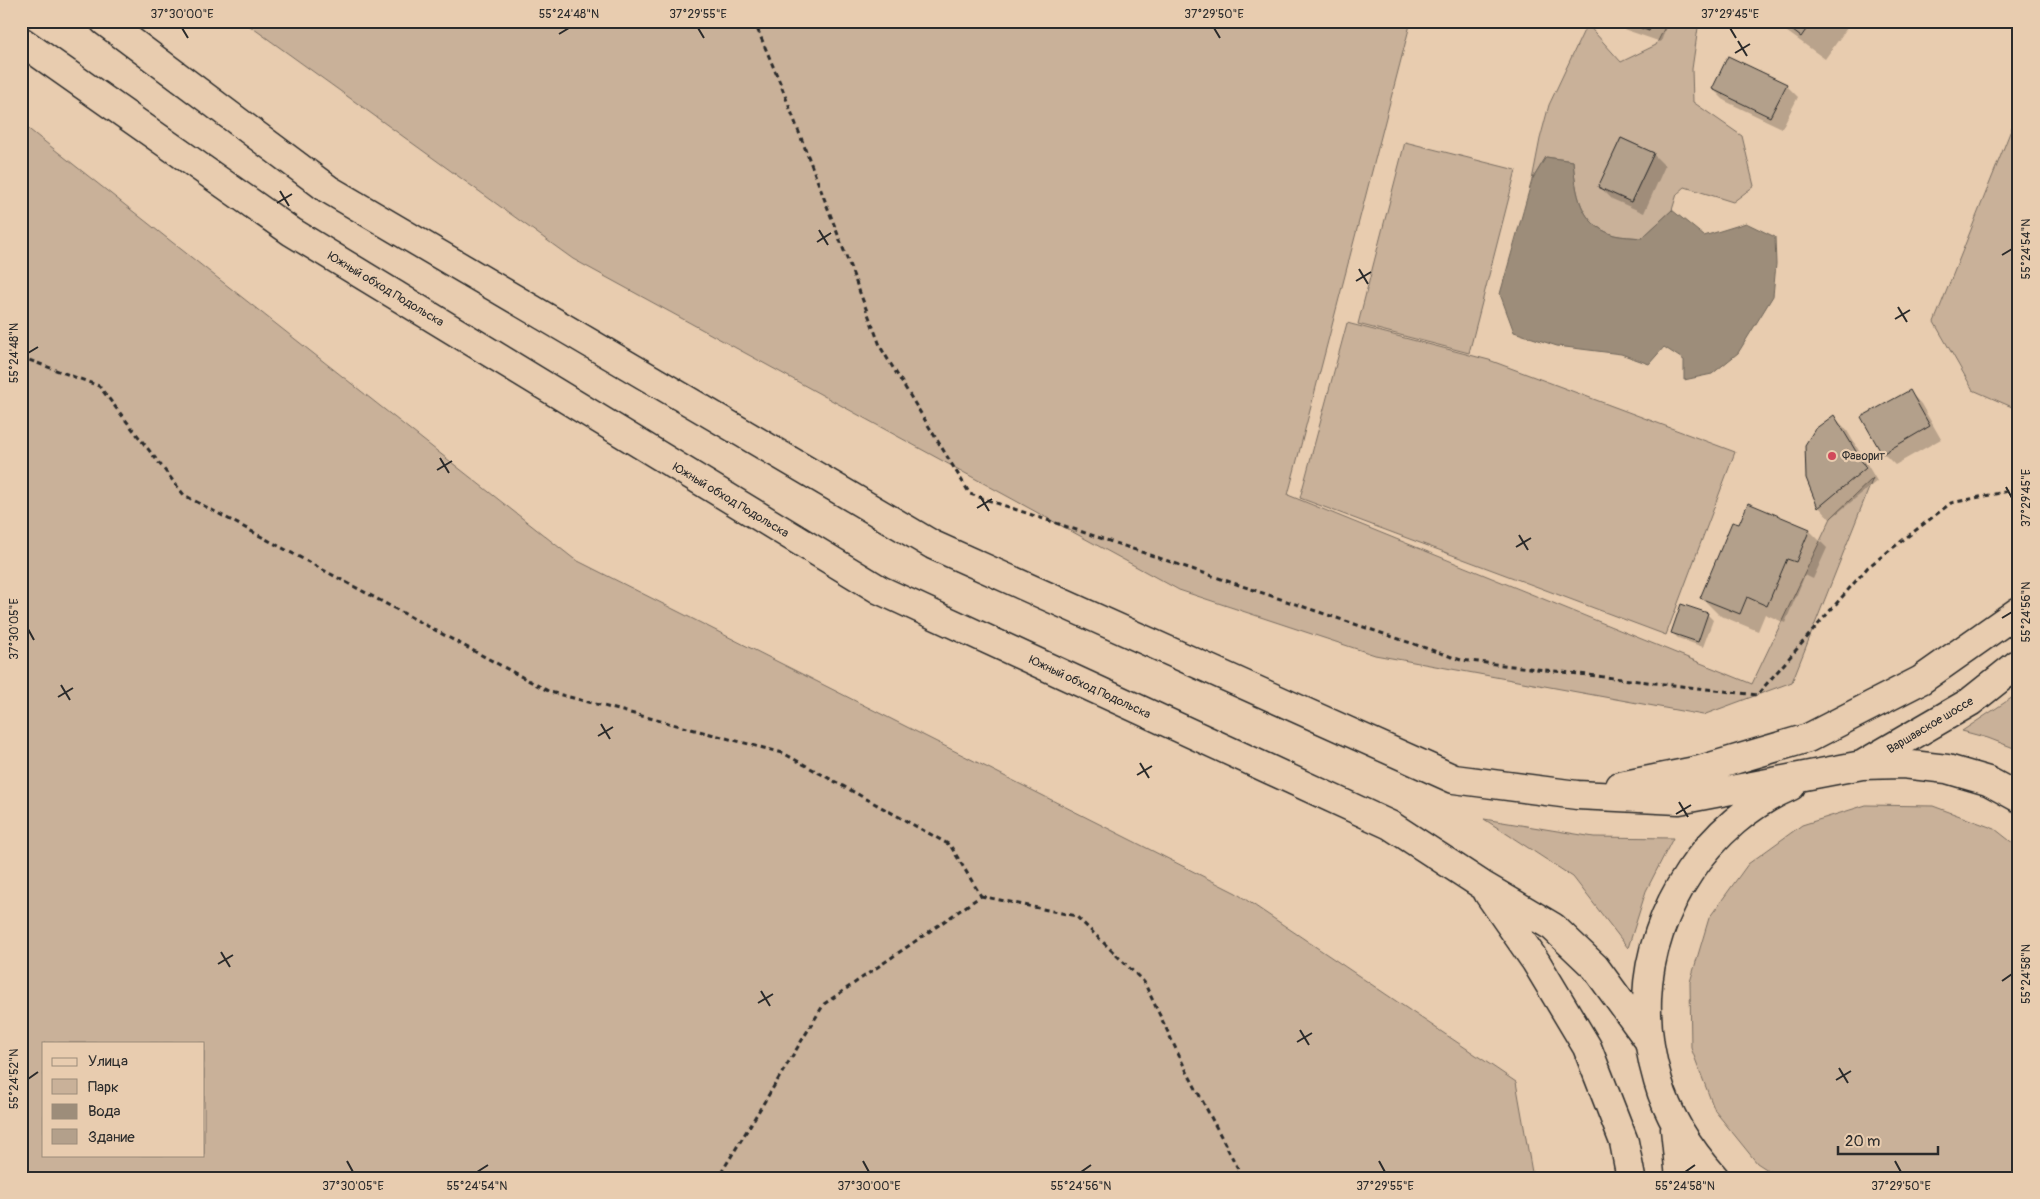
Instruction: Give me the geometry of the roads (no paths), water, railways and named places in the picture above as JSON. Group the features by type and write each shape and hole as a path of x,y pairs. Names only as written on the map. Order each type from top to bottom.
{"main road":[{"path":"104,21 328,189 933,546 1454,779 1577,795 1679,800 1862,765 1903,764 1947,769 1988,782 2019,798"},
{"name":"Южный обход Подольска","path":"21,41 292,232 880,590 1390,825 1482,885 1553,927 1595,967 1649,1041"},
{"path":"1577,795 1700,770 1808,738 1920,680 2019,611"},
{"name":"Варшавское шоссе","path":"1862,765 1970,702 2019,663"},
{"path":"1715,1178 1697,1158 1674,1122 1658,1082 1649,1041 1647,997 1653,955 1666,914 1686,876 1712,842 1744,813 1780,791 1820,774"},
{"path":"1482,885 1536,962 1587,1047 1624,1142 1631,1178"},
{"path":"1674,1122 1680,1178"}],"water":[{"path":"1546,157 1573,161 1578,196 1586,215 1602,230 1614,235 1642,238 1672,210 1704,236 1746,223 1775,237 1776,264 1773,296 1738,353 1712,374 1684,380 1684,360 1664,347 1649,364 1621,354 1557,346 1514,332 1500,294 1532,180"}],"place":[{"name":"Фаворит","path":"1832,456"}]}
